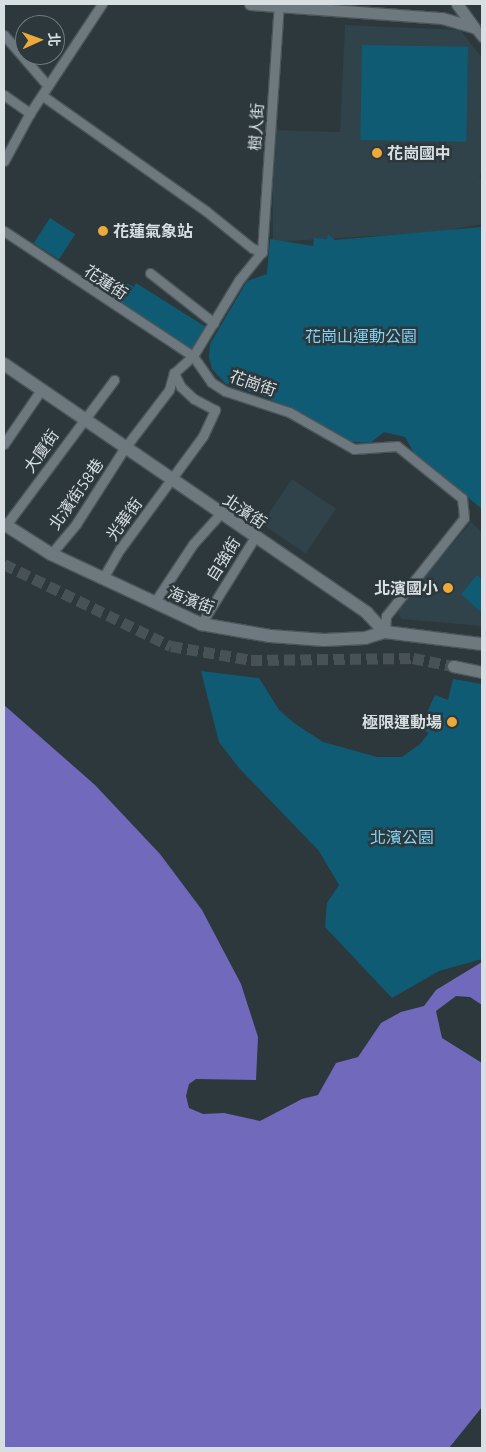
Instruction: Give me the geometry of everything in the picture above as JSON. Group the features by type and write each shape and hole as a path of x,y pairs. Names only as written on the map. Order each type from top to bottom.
{"main road":[{"name":"北濱街","path":"4,364 83,418 124,449 367,613 385,632"},
{"name":"海濱街","path":"5,525 51,554 202,624 270,636 324,640 365,638 385,632"},
{"path":"385,632 482,644"}],"street":[{"path":"4,161 30,113 102,4"},
{"path":"258,4 293,4 478,23"},
{"path":"457,4 478,23 482,37"},
{"name":"樹人街","path":"262,252 279,5"},
{"path":"4,35 48,86"},
{"path":"4,95 30,113"},
{"path":"43,96 206,211 252,248 262,252 239,280 193,356 174,373"},
{"name":"花蓮街","path":"4,231 193,356"},
{"path":"150,273 214,323"},
{"name":"花崗街","path":"193,356 211,382 225,391 289,412 354,449 397,446 462,498 464,518 386,616 385,632"},
{"name":"北濱街58巷","path":"51,554 76,524 124,449 168,390 174,373"},
{"name":"光華街","path":"103,578 208,429 215,410 194,399 181,387 174,373"},
{"name":"大廈街","path":"5,525 83,418 114,380"},
{"path":"4,444 41,390"},
{"path":"154,602 193,544 221,514"},
{"name":"自強街","path":"202,624 255,537"},
{"path":"453,666 482,672"}],"shaded area":[{"name":"花崗國中","path":"345,25 460,30 482,58 482,173 479,176 482,180 482,224 438,232 273,242 272,130 340,132"},
{"path":"292,479 336,509 306,553 262,524"},
{"name":"北濱國小","path":"471,522 482,533 482,626 402,619 398,614 400,606"},
{"path":"4,705 95,785 160,854 202,910 241,984 258,1037 256,1080 196,1079 189,1084 186,1096 189,1108 203,1114 224,1113 260,1121 302,1099 318,1095 336,1063 358,1057 381,1023 401,1012 424,1006 436,990 482,962 482,1005 470,997 456,996 436,1011 442,1038 482,1063 482,1407 449,1448 4,1448"}],"green space":[{"path":"362,45 468,47 466,142 360,140"},
{"path":"50,218 75,234 59,259 34,243"},
{"name":"花崗山運動公園","path":"482,227 482,509 414,453 405,437 384,432 370,443 345,441 266,397 226,384 212,369 209,357 210,344 247,281 267,274 270,239 313,246 314,238 327,239 328,234 335,240"},
{"path":"124,282 134,287 136,283 206,327 191,351 112,299"},
{"path":"477,575 482,580 482,613 461,594"},
{"name":"北濱公園","path":"201,671 259,678 279,710 294,723 323,742 377,757 402,757 420,744 429,733 420,728 435,695 448,700 453,679 482,684 482,959 439,971 392,998 325,927 327,903 339,885 319,851 239,768 219,742"}],"tunnel":[{"path":"4,564 171,646 251,660 413,658 453,666"}],"place":[{"name":"花崗國中","path":"377,153"},
{"name":"花蓮氣象站","path":"103,231"},
{"name":"北濱國小","path":"448,588"},
{"name":"極限運動場","path":"452,722"}]}
